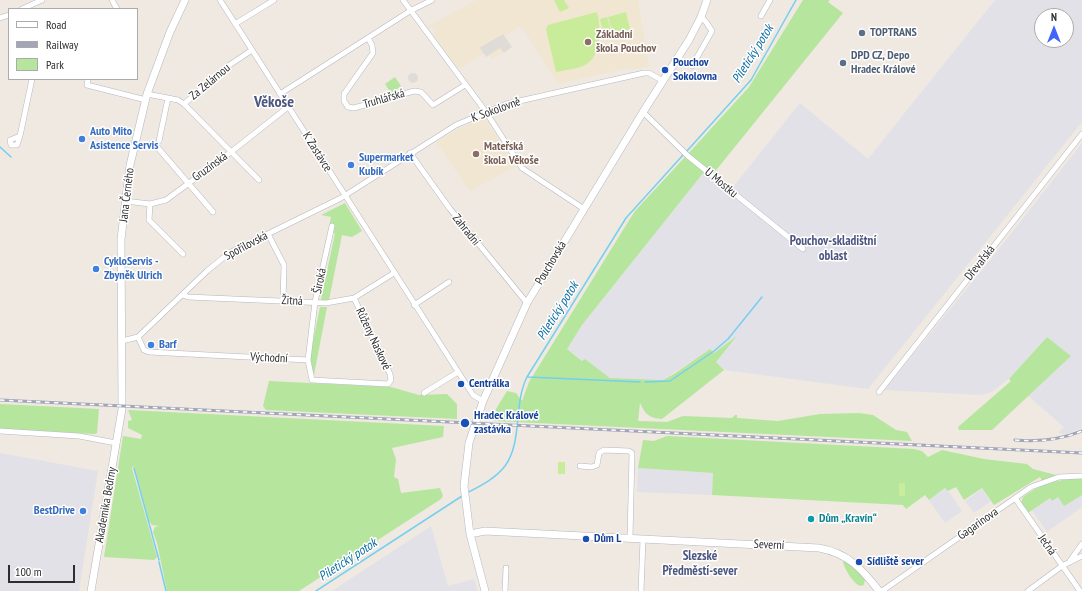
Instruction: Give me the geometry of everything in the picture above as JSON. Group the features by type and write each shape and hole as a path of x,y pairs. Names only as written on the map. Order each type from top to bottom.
{"street":[{"path":"34,7 42,0"},
{"name":"Jana Černého","path":"122,409 121,239 130,165 146,97 170,32 185,0"},
{"name":"K Zastávce","path":"220,0 473,395 483,401"},
{"path":"235,24 274,0"},
{"path":"402,0 486,112 522,168 584,209"},
{"path":"280,94 410,11 432,0"},
{"name":"Pouchovská","path":"470,534 465,506 464,486 469,443 483,401 527,303 643,112 678,58 701,17 707,0"},
{"path":"761,16 770,0"},
{"path":"678,58 692,66 712,31 701,17"},
{"name":"Truhlářská","path":"368,38 372,45 373,53 354,79 343,98 347,106 351,108 414,91 422,92 433,105 465,85"},
{"name":"Za Zelárnou","path":"88,80 87,85 146,97 168,98 178,100 184,104 228,66 252,50"},
{"name":"K Sokolovně","path":"344,195 456,125 510,103 644,73 649,73 663,80"},
{"path":"20,136 32,80"},
{"path":"158,141 168,98"},
{"name":"Gruzínská","path":"184,104 259,180"},
{"name":"Gruzínská","path":"125,201 150,204 166,200 231,152 288,107"},
{"name":"U Mostku","path":"643,112 688,156 802,249"},
{"name":"Dřevařská","path":"879,392 1082,134"},
{"name":"Gruzínská","path":"158,148 213,212"},
{"name":"Zahradní","path":"410,153 450,209 527,303"},
{"name":"Spořilovská","path":"122,341 138,337 223,257 344,195"},
{"name":"Jana Černého","path":"150,204 149,220 183,254"},
{"name":"Široká","path":"308,360 315,302 332,226"},
{"path":"268,234 284,265 283,301"},
{"name":"Žitná","path":"183,295 188,297 326,303 354,298 394,273"},
{"path":"414,305 449,282"},
{"name":"Růženy Naskové","path":"308,360 312,380 388,384 391,380 354,298"},
{"name":"Východní","path":"138,337 144,350 149,352 308,360"},
{"path":"424,393 458,372"},
{"name":"Akademika Bedrny","path":"91,591 122,409"},
{"path":"0,432 79,436 116,443"},
{"path":"580,466 592,467 597,465 599,453 604,450 629,451 632,453 630,538"},
{"name":"Gagarinova","path":"882,591 1031,487 1059,477 1082,476"},
{"name":"Ječná","path":"1015,498 1080,591"},
{"name":"Severní","path":"470,534 485,531 825,549 842,554 854,562 879,591"},
{"path":"470,534 485,591"},
{"path":"641,591 643,539"},
{"path":"1070,561 1082,544"},
{"path":"1028,591 1062,566 1082,556"},
{"path":"505,591 506,568"}],"shaded area":[{"name":"Základní škola Pouchov","path":"476,0 638,0 649,66 631,70 628,68 558,84 524,30 519,27 505,36 512,47 492,59 487,52 459,69 434,36 436,31 434,28 427,27"},
{"path":"995,0 1082,0 1082,122 868,389 724,370 716,362 736,338 714,353 710,349 663,380 610,378 585,359 583,361 567,349 582,325 704,172 729,192 800,103 868,159"},
{"path":"503,34 512,47 504,53 500,48 486,57 479,47"},
{"path":"411,73 415,73 417,74 417,82 411,83 408,80 408,76"},
{"name":"Mateřská škola Věkoše","path":"481,119 487,121 516,166 470,191 436,142 458,129"},
{"path":"1082,143 1082,428 1067,434 1058,433 1064,427 1028,396 1071,356 1047,337 1011,377 992,392 981,395 884,390 991,259"},
{"path":"0,453 98,471 79,591 0,591"},
{"path":"638,468 713,473 712,495 637,492"},
{"path":"946,488 962,511 945,523 929,500"},
{"path":"982,489 991,501 974,513 965,501"},
{"path":"1082,495 1082,507 1047,532 1032,510 1050,498"},
{"path":"431,526 448,586 474,579 478,591 332,591"}],"green space":[{"path":"554,0 564,0 569,8 560,12"},
{"path":"803,0 830,0 828,2 843,13 713,174 688,154 749,87"},
{"path":"597,12 599,42 594,56 583,66 556,72 546,29 548,25"},
{"path":"626,12 630,29 613,34 608,17"},
{"path":"607,17 612,34 604,36 600,19"},
{"path":"395,77 401,86 391,93 385,84"},
{"path":"685,157 704,172 582,325 567,349 582,361 585,359 610,378 663,380 710,349 714,353 737,336 716,362 724,370 662,419 654,418 648,415 640,403 638,421 667,422 683,416 732,418 737,415 737,418 778,421 820,414 859,413 873,415 896,430 907,432 912,441 494,421 496,409 507,391 516,393 522,401 529,382 635,211"},
{"path":"345,203 362,231 352,237 342,235 329,300 321,300 335,233 328,232 331,217 321,215"},
{"path":"320,307 327,307 314,375 309,361"},
{"path":"1047,337 1071,356 992,430 959,430 958,427 1011,381 1009,379"},
{"path":"269,381 391,387 419,395 447,394 457,404 457,419 266,410 263,406"},
{"path":"0,404 99,409 97,433 0,429"},
{"path":"128,410 444,426 443,437 392,448 396,459 394,477 398,479 401,493 440,488 443,496 441,499 299,591 167,591 157,543 153,532 155,527 159,526 152,525 149,521 134,466 132,468 157,557 154,560 104,557 123,436 141,439 142,435 128,428 128,421 132,420"},
{"path":"667,436 914,449 922,451 928,457 942,450 984,459 1027,464 1033,469 1056,475 1042,481 1040,477 994,505 982,488 964,500 956,487 948,491 945,488 929,500 925,495 906,509 903,505 712,495 713,473 638,468 643,440 654,441"},
{"path":"558,462 565,462 565,474 558,474"},
{"path":"1082,478 1082,495 1064,506 1058,497 1052,501 1050,498 1028,513 1021,503 1023,497 1044,485 1066,479"},
{"path":"899,483 905,483 905,496 899,496"},
{"path":"845,560 865,578 864,585 860,586 852,579 844,565 843,562"}],"waterway":[{"name":"Piletický potok","path":"686,152 751,80 796,0"},
{"path":"0,147 11,157"},
{"name":"Piletický potok","path":"467,493 492,478 505,466 511,456 514,445 520,399 527,377 626,218 683,155"},
{"path":"645,382 670,381 714,351 728,339 762,297"},
{"path":"528,377 640,382"},
{"path":"134,468 159,560"},
{"name":"Piletický potok","path":"316,591 462,496"},
{"path":"159,562 166,591"}],"railway":[{"path":"0,400 1082,453"},
{"path":"1015,440 1049,440 1082,431"}],"place":[{"name":"TOPTRANS","path":"862,33"},
{"name":"Základní škola Pouchov","path":"588,42"},
{"name":"DPD CZ, Depo Hradec Králové","path":"843,63"},
{"name":"Pouchov Sokolovna","path":"665,70"},
{"name":"Auto Mito Asistence Servis","path":"82,139"},
{"name":"Mateřská škola Věkoše","path":"476,154"},
{"name":"Supermarket Kubík","path":"351,165"},
{"name":"CykloServis - Zbyněk Ulrich","path":"96,269"},
{"name":"Barf","path":"151,345"},
{"name":"Centrálka","path":"461,384"},
{"name":"Hradec Králové zastávka","path":"465,423"},
{"name":"BestDrive","path":"83,511"},
{"name":"Dům „Kravín“","path":"811,519"},
{"name":"Dům L","path":"586,539"},
{"name":"Sídliště sever","path":"859,562"}],"district":[{"name":"Věkoše","path":"274,102"},
{"name":"Pouchov-skladištní oblast","path":"833,248"},
{"name":"Slezské Předměstí-sever","path":"700,564"}]}
